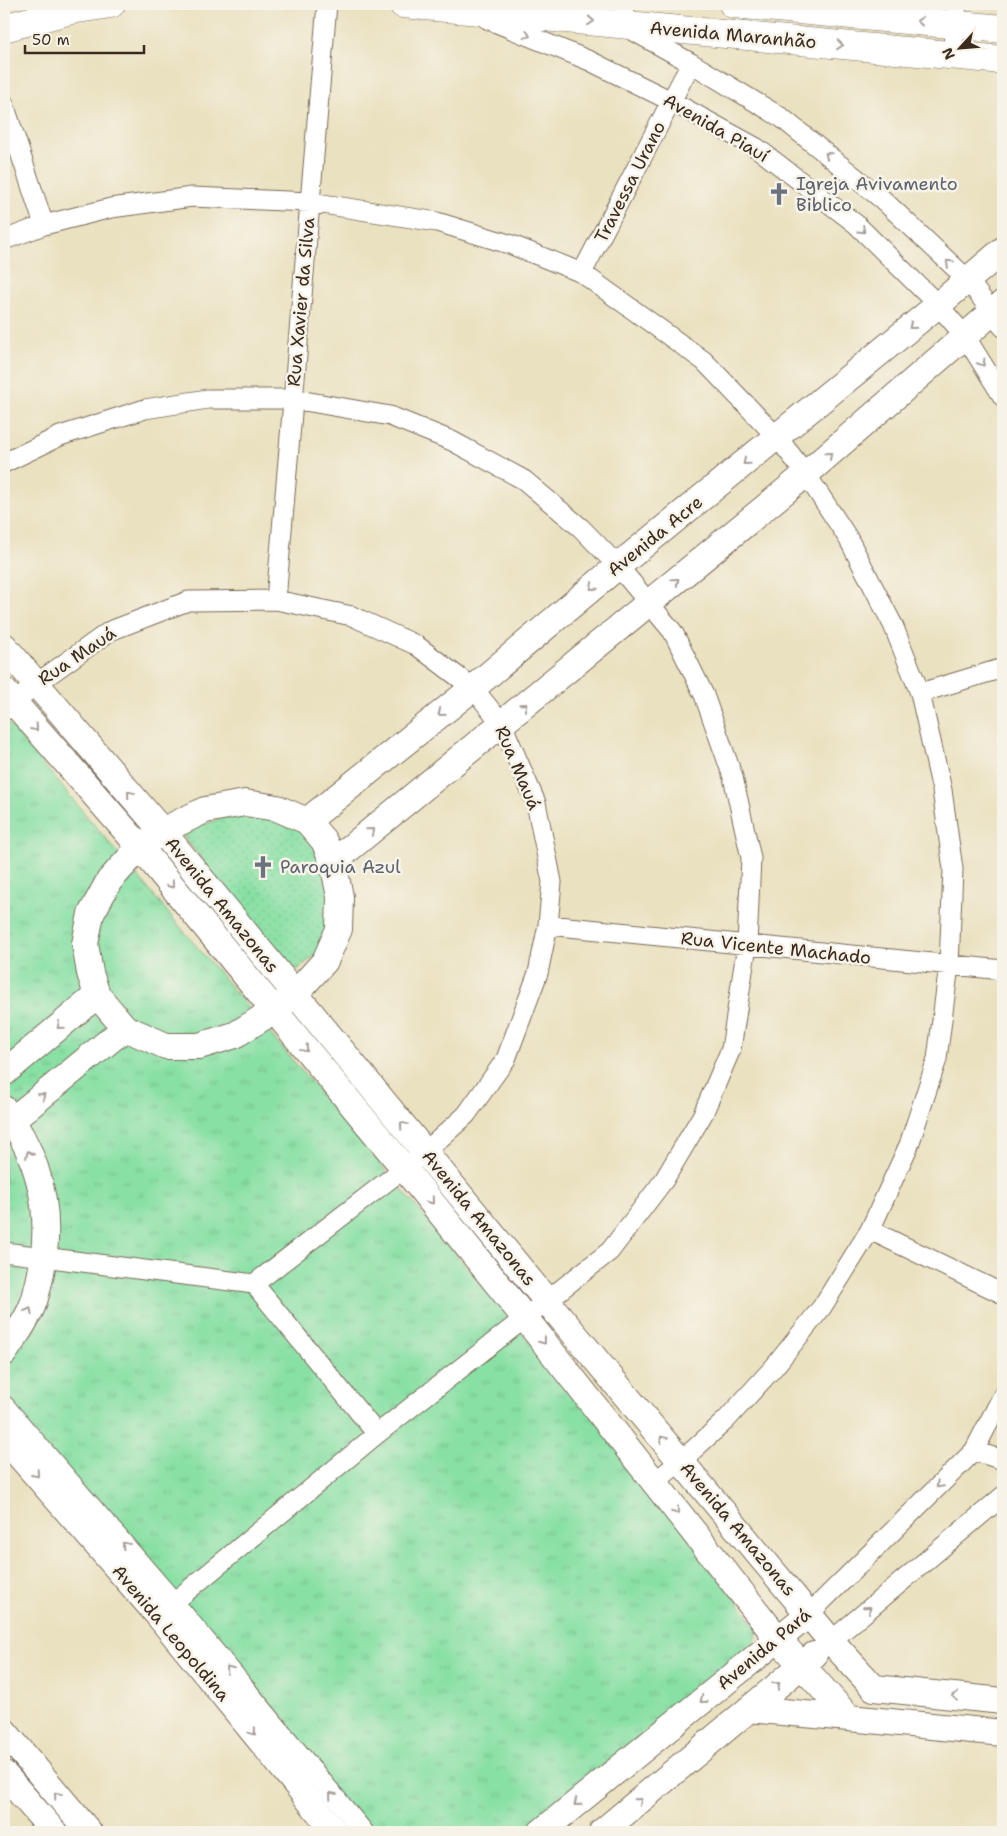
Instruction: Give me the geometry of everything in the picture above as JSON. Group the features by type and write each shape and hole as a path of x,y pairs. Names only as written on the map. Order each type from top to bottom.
{"main road":[{"path":"4,28 71,10 111,4"},
{"name":"Avenida Maranhão","path":"403,4 465,10 623,14 952,56 1003,60"},
{"name":"Avenida Maranhão","path":"733,4 956,14 1003,29"},
{"name":"Avenida Acre","path":"307,821 472,688 1003,250"},
{"path":"334,862 806,474 965,336 1000,314"},
{"name":"Avenida Amazonas","path":"4,646 162,832 546,1300 808,1614 874,1688 1003,1701"},
{"name":"Avenida Amazonas","path":"7,702 140,847 525,1318 653,1483 778,1639 849,1718"},
{"path":"245,803 277,808 307,821 324,842 334,862 340,897 339,929 325,961 294,994 274,1011 236,1034 200,1046 166,1046 125,1028 97,995 90,973 85,944 91,914 109,881 140,847 162,832 205,810 245,803"},
{"path":"4,1073 97,995"},
{"path":"4,1353 33,1304 45,1257 46,1215 41,1185 31,1156 7,1119 125,1028"},
{"name":"Avenida Leopoldina","path":"4,1438 158,1615 335,1832"},
{"name":"Avenida Pará","path":"541,1832 808,1614"},
{"name":"Avenida Pará","path":"602,1832 831,1641"},
{"path":"749,1709 1003,1733"},
{"path":"6,1740 89,1832"},
{"path":"4,1774 54,1832"}],"street":[{"name":"Rua Xavier da Silva","path":"276,600 327,4"},
{"name":"Avenida Piauí","path":"465,10 590,61 671,101 757,148 856,224 938,305 965,336 1003,397"},
{"path":"623,14 691,63 782,118 883,200 968,280 1000,314"},
{"path":"952,56 956,14"},
{"name":"Travessa Urano","path":"582,273 691,63"},
{"path":"4,104 44,225"},
{"path":"4,240 44,225 111,208 192,197 310,202 436,222 512,245 582,273 704,361 776,437 806,474 848,538 893,625 920,693 942,790 953,869 949,966 937,1059 909,1146 870,1230 822,1307 775,1366 726,1420 681,1461 653,1483"},
{"path":"4,463 60,436 145,409 208,399 293,399 390,416 452,441 524,480 581,528 618,566 673,632 704,695 733,777 751,858 747,946 731,1049 702,1114 664,1180 610,1251 377,1434 174,1602"},
{"name":"Rua Mauá","path":"7,702 36,684 110,631 188,601 276,600 352,616 408,641 416,645 472,688 502,724 536,803 552,882 548,925 538,973 506,1059 466,1115 404,1168 254,1284"},
{"path":"920,693 1003,668"},
{"name":"Rua Vicente Machado","path":"548,925 1003,970"},
{"path":"870,1230 1003,1294"},
{"path":"4,1252 254,1284 377,1434"},
{"name":"Avenida Pará","path":"808,1614 974,1451 1003,1395"},
{"path":"4,1405 174,1602 364,1832"},
{"path":"974,1451 1003,1460"},
{"name":"Avenida Pará","path":"831,1641 1003,1496"}],"green space":[{"path":"4,718 651,1485 758,1629 755,1643 521,1832 328,1832 4,1441"},
{"path":"243,811 303,828 329,865 335,900 318,953 292,974 180,832"}],"place":[{"name":"Igreja Avivamento Biblico","path":"779,194"},
{"name":"Paroquia Azul","path":"263,867"}]}
